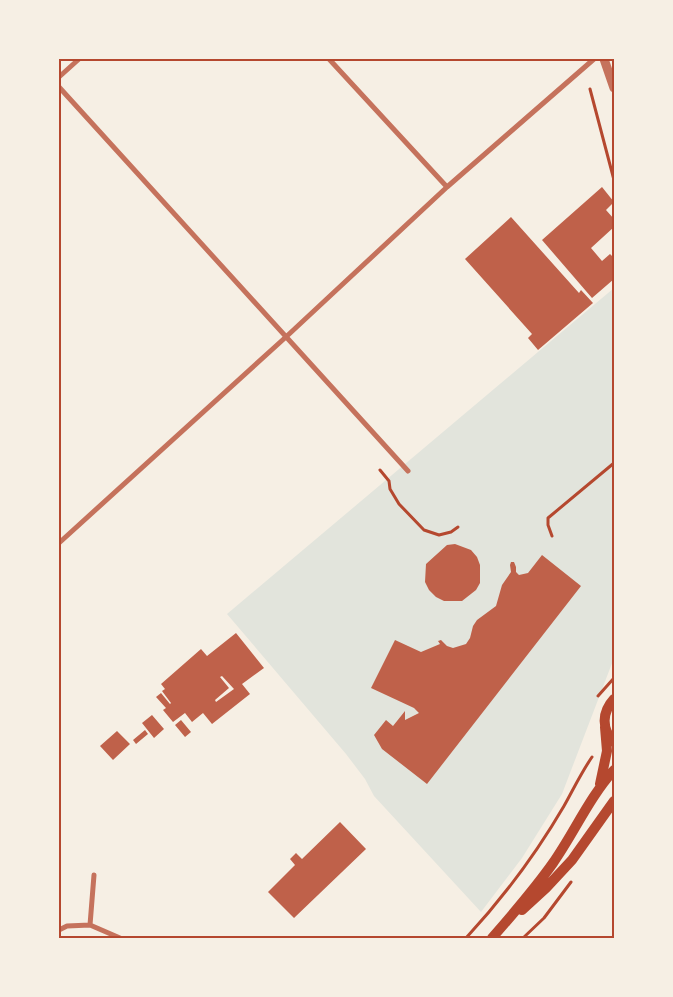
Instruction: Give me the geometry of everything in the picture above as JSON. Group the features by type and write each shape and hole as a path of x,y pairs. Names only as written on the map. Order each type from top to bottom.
{"main road":[{"path":"597,792 606,760 605,714 614,699"},
{"path":"605,727 614,742"},
{"path":"493,936 553,863 597,792 614,770"},
{"path":"493,936 546,888 572,860 614,801"}],"street":[{"path":"59,77 79,59"},
{"path":"329,59 447,187"},
{"path":"59,544 447,187 594,59"},
{"path":"604,59 614,88"},
{"path":"59,87 408,471"},
{"path":"90,925 94,875"},
{"path":"59,930 67,926 90,925 120,938"}],"path":[{"path":"590,89 614,180"},
{"path":"552,536 548,526 548,518 614,463"},
{"path":"380,470 389,481 390,489 399,504 424,530 439,535 451,532 458,527"},
{"path":"597,698 614,678"},
{"path":"466,938 488,915 528,861 564,806 596,748"}],"shaded area":[{"path":"614,288 614,658 562,794 522,858 481,912 374,796 365,779 346,754 227,614"}],"building":[{"path":"602,187 614,202 606,210 614,219 614,227 591,248 602,261 610,254 614,258 614,279 592,298 542,240"},
{"path":"511,217 579,293 581,290 593,303 538,350 528,338 532,334 465,259"},
{"path":"455,544 471,550 477,557 480,565 480,583 476,590 462,601 444,601 436,597 429,590 425,582 426,564 447,545"},
{"path":"542,555 581,586 427,784 382,749 374,735 386,720 393,726 405,711 405,720 419,713 414,708 371,688 395,640 421,652 440,644 438,641 441,640 447,646 453,648 466,644 477,620 496,606 502,585 511,572 511,562 514,562 516,572 519,575 528,573"},
{"path":"236,633 264,668 242,684 250,694 212,724 203,713 192,722 185,713 173,722 163,710 166,708 156,697 161,693 171,703 162,691 165,689 161,684 201,649 207,656","holes":["222,676 234,689 216,702 215,700 229,688 220,677"]},
{"path":"152,715 164,729 154,738 142,723"},
{"path":"181,720 191,732 185,737 175,725"},
{"path":"145,730 148,734 136,744 133,740"},
{"path":"117,731 130,744 113,760 100,746"},
{"path":"340,822 366,849 294,918 268,892 295,865 290,859 296,853 302,859"}]}
